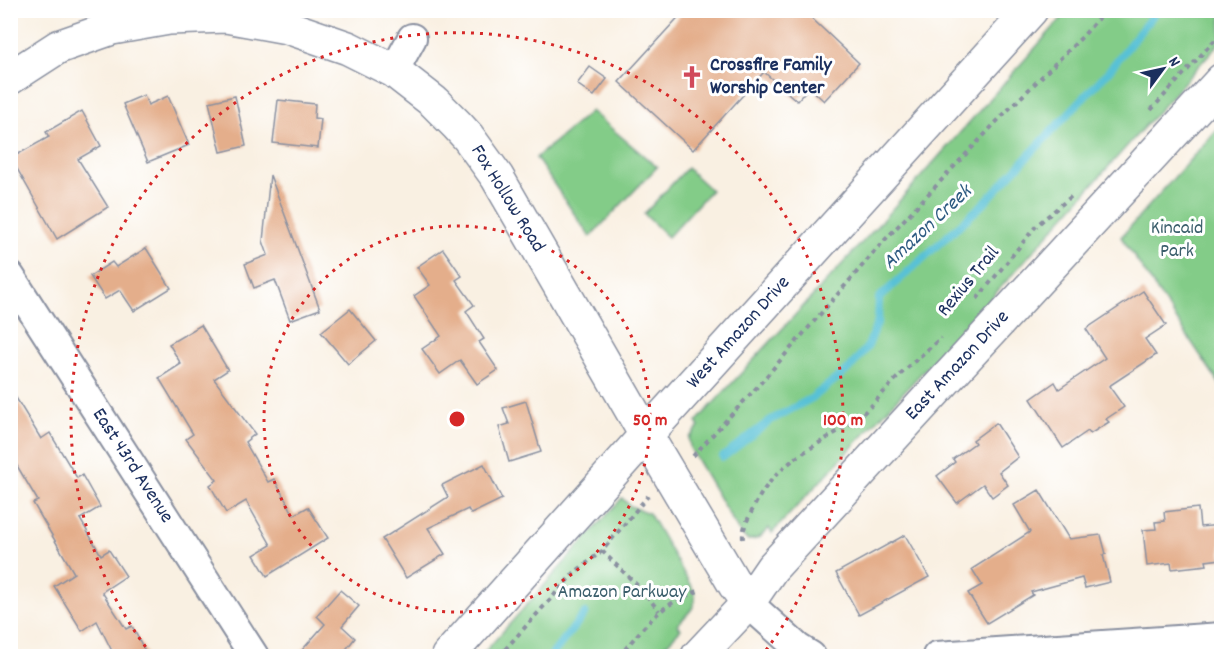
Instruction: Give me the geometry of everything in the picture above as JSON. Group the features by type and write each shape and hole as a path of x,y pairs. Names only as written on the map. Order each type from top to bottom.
{"main road":[{"name":"West Amazon Drive","path":"448,657 1031,10"},
{"name":"Fox Hollow Road","path":"10,78 107,19 225,16 287,27 348,48 394,71 434,102 463,131 497,177 646,435 748,603"},
{"name":"East Amazon Drive","path":"698,657 748,603 772,568 1221,80"}],"street":[{"path":"394,71 412,38"},
{"name":"East 43rd Avenue","path":"10,276 254,657"},
{"path":"748,603 811,657"},
{"path":"937,657 1221,637"}],"path":[{"path":"693,456 758,386 882,243 1003,115 1084,35 1105,10"},
{"path":"1146,116 1221,32"},
{"name":"Rexius Trail","path":"975,301 1037,225 1079,190"},
{"name":"Rexius Trail","path":"743,542 742,534 746,524 769,481 799,454 855,420 949,330"},
{"path":"499,657 574,573 602,550 648,496"},
{"path":"602,550 641,589 659,611"},
{"path":"620,657 659,611 679,597 701,590"}],"green space":[{"path":"1068,11 1221,11 1221,41 985,305 772,533 769,528 757,538 747,540 738,530 690,448 689,438 699,427 696,422 869,235"},
{"path":"591,111 657,167 590,237 536,158"},
{"name":"Kincaid Park","path":"1221,125 1221,386 1121,237"},
{"path":"687,168 711,190 668,237 644,214"},
{"name":"Amazon Parkway","path":"622,498 630,506 649,513 694,591 693,606 677,625 681,629 655,656 481,656"}],"building":[{"name":"Crossfire Family Worship Center","path":"685,10 803,10 859,63 824,101 809,87 797,101 764,72 693,150 619,82"},
{"path":"590,67 607,79 594,96 577,84"},
{"path":"144,95 148,105 168,96 189,145 148,162 123,104"},
{"path":"235,96 246,146 221,152 209,102"},
{"path":"278,100 315,104 314,118 321,119 318,148 273,143"},
{"path":"82,111 101,146 78,159 108,207 57,239 11,158 49,137 46,132"},
{"path":"270,175 320,309 290,320 275,280 254,288 245,264 268,255 263,241"},
{"path":"146,248 171,288 134,311 120,290 105,299 90,276 112,262 116,267"},
{"path":"443,249 462,276 456,280 474,305 466,311 484,339 479,342 498,370 477,384 460,360 440,374 422,349 441,336 414,296 430,285 417,267"},
{"path":"1143,291 1166,325 1145,339 1156,355 1109,386 1124,407 1106,419 1109,422 1090,434 1088,431 1063,448 1031,399 1055,382 1059,389 1105,358 1086,329"},
{"path":"350,309 376,341 348,364 321,332"},
{"path":"201,325 228,370 214,379 255,434 245,442 268,482 274,479 294,515 308,507 328,538 267,576 254,555 271,545 246,501 226,513 210,485 217,480 186,439 193,434 159,378 181,364 169,344"},
{"path":"10,388 41,439 50,433 77,478 82,475 100,507 80,519 101,555 109,550 126,576 102,592 126,629 132,626 148,657 115,657 97,621 82,631 54,586 74,573 33,503 38,501 10,454"},
{"path":"526,401 541,452 509,462 499,427 509,424 503,408"},
{"path":"996,423 1018,457 999,472 1008,485 992,497 983,484 957,503 937,476 955,462 953,459 975,443 973,440"},
{"path":"484,464 502,499 471,514 468,509 428,528 445,554 406,578 382,539 448,497 442,485"},
{"path":"1039,490 1069,539 1101,535 1110,582 1085,588 1082,578 1031,592 1033,595 987,623 968,593 982,585 972,569 1030,532 1014,505"},
{"path":"1198,508 1200,527 1221,525 1221,559 1206,561 1207,565 1172,569 1171,563 1147,566 1143,530 1156,529 1155,522 1165,521 1164,512"},
{"path":"905,535 929,577 859,615 836,573"},
{"path":"340,590 359,606 342,626 355,638 340,657 296,657 325,624 317,616"}],"waterway":[{"name":"Amazon Creek","path":"723,457 771,420 812,398 850,368 868,346 878,321 879,298 982,205 1107,73 1157,10"},
{"name":"Amazon Creek","path":"551,656 585,613"}],"place":[{"name":"Crossfire Family Worship Center","path":"692,77"}]}
